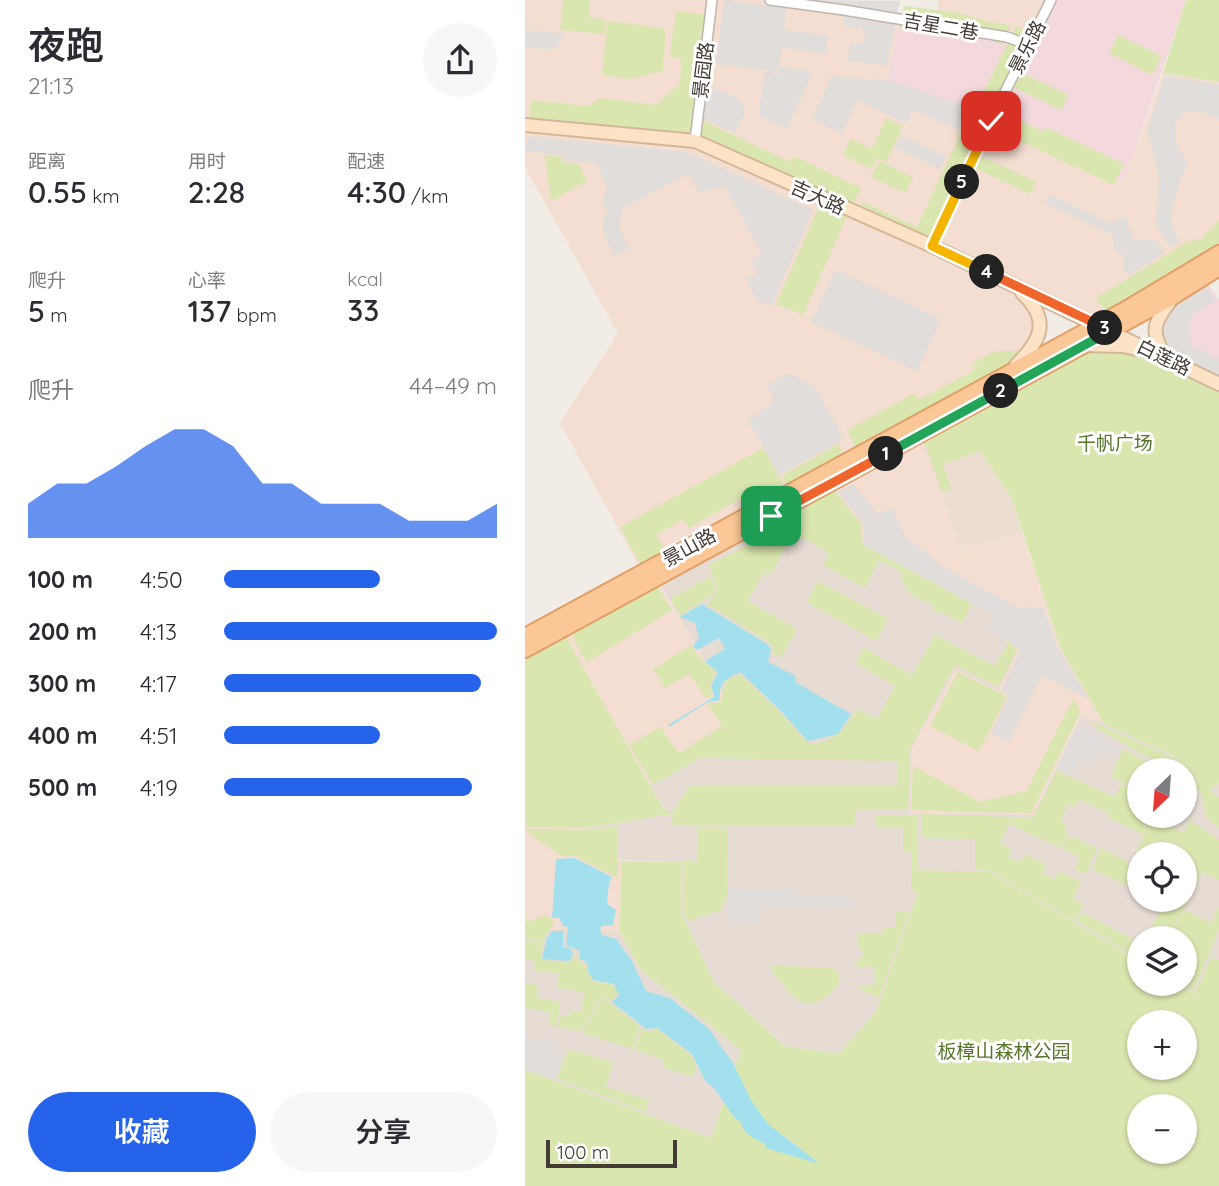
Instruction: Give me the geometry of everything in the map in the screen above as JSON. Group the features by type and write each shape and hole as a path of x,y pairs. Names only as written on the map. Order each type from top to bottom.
{"main road":[{"name":"吉大路","path":"525,125 695,141 932,246 1103,328"},
{"name":"景山路","path":"525,650 1083,345 1103,328 1219,253"},
{"name":"景山路","path":"525,636 1010,371 1173,297 1219,268"},
{"path":"1010,371 1034,346 1040,321 1030,301 1011,284"},
{"path":"1166,358 1156,342 1156,329 1160,315 1173,297"},
{"name":"白莲路","path":"1103,328 1219,384"},
{"path":"1083,345 1123,346 1166,358"}],"street":[{"name":"景园路","path":"695,141 712,0"},
{"name":"吉星二巷","path":"770,0 1007,37 1028,45"},
{"name":"景乐路","path":"932,246 1051,0"}],"shaded area":[{"path":"525,0 823,0 900,19 886,83 990,121 1124,183 1163,73 1219,82 1219,253 1096,324 1013,285 1035,308 1034,346 642,572 560,423 618,333 525,167"},
{"path":"724,0 786,8 784,30 828,35 826,54 782,48 778,72 716,64"},
{"path":"793,0 900,1 887,65 848,61 850,44 862,44 866,36 861,28 845,27 842,6"},
{"path":"938,0 1051,0 1030,42 1011,32 937,18"},
{"path":"1051,0 1186,0 1124,183 990,121 886,83 902,11 1011,32 1030,42"},
{"path":"525,30 565,34 554,50 525,47"},
{"path":"780,67 813,71 787,129 758,116 765,72 779,74"},
{"path":"832,76 891,81 969,108 958,130 913,110 907,123 857,100 842,134 812,119"},
{"path":"1165,76 1219,84 1219,119 1201,112 1183,111 1182,118 1175,120 1176,144 1188,164 1172,208 1171,222 1179,242 1170,247 1156,225 1159,177 1147,130"},
{"path":"703,87 738,98 744,106 744,115 735,133 699,117"},
{"path":"528,136 687,152 813,210 772,305 757,301 746,279 757,273 750,261 762,254 726,189 716,187 700,193 688,173 622,209 619,229 630,248 614,256 604,234 603,217 609,213 602,203 607,187 596,163 564,160 563,155 525,151"},
{"path":"901,136 946,156 940,169 895,148"},
{"path":"1049,194 1109,223 1127,216 1134,240 1156,240 1165,252 1129,275 1124,269 1123,255 1114,251 1113,235 1045,203"},
{"path":"836,270 941,319 917,371 811,322"},
{"path":"1204,279 1219,300 1219,384 1160,315"},
{"path":"1204,281 1215,300 1191,315 1190,345 1219,359 1219,381 1168,356 1158,342 1161,315 1174,298"},
{"path":"788,373 814,386 844,439 779,475 748,420 772,403 773,397 767,385"},
{"path":"956,416 1012,499 1022,533 960,547 920,435"},
{"path":"920,435 960,547 1022,533 1060,647 1104,724 1081,714 1033,815 910,813 912,749 956,669 998,691 1029,630 795,503"},
{"path":"853,484 878,514 892,508 905,536 945,568 1019,608 1043,607 1058,648 1088,699 1042,675 1009,742 991,733 1009,696 1001,691 1021,651 1010,640 988,629 994,615 865,544 863,523 838,492"},
{"path":"795,503 1029,630 998,691 956,669 912,749 910,813 1033,815 1082,714 1174,758 1127,758 1127,828 1197,828 1197,779 1209,790 1219,783 1219,1008 1197,995 1197,926 1127,926 1127,954 990,872 918,870 918,892 876,1012 838,1054 786,1046 714,982 682,914 681,862 621,860 586,828 673,814 662,806 649,784 743,726 657,579"},
{"path":"656,579 743,725 649,784 562,630"},
{"path":"1078,727 1087,729 1121,748 1118,757 1100,749 1092,766 1078,760 1071,775 1057,768"},
{"path":"525,825 586,828 621,860 620,932 525,927"},
{"path":"728,889 787,890 798,896 853,897 853,907 759,905 759,923 732,922"},
{"path":"525,927 620,932 640,969 741,1050 711,1138 525,1070"},
{"path":"526,1038 556,1042 554,1055 563,1056 555,1079 525,1068"}],"green space":[{"path":"563,0 590,0 589,17 606,20 605,34 560,30"},
{"path":"1186,0 1219,0 1219,82 1163,73"},
{"path":"904,6 958,13 1011,25 1001,44 990,40 900,30"},
{"path":"676,11 707,15 693,138 529,123 531,100 588,106 600,98 656,105 680,84 681,58 670,57"},
{"path":"608,21 666,29 663,71 628,79 602,75"},
{"path":"1016,26 1030,33 994,106 980,99"},
{"path":"1118,35 1162,56 1152,75 1109,53"},
{"path":"1020,72 1068,95 1061,110 1013,87"},
{"path":"976,100 993,108 930,243 859,211 863,202 917,227"},
{"path":"1000,111 1044,132 1046,127 1124,164 1114,185 992,128"},
{"path":"886,118 903,126 886,162 877,158 872,169 843,155 851,139 872,149"},
{"path":"701,120 790,162 793,156 861,188 852,207 698,139"},
{"path":"545,155 562,157 563,162 579,164 587,181 551,201"},
{"path":"979,155 1036,182 1030,194 973,167"},
{"path":"879,161 913,177 906,193 871,177"},
{"path":"820,204 847,216 803,315 776,304"},
{"path":"1219,220 1219,251 1109,317 1096,298 1187,242 1201,239"},
{"name":"千帆广场","path":"1124,346 1219,384 1219,783 1209,790 1219,798 1219,828 1206,818 1201,793 1197,790 1197,779 1205,786 1197,779 1197,758 1174,758 1104,724 1060,647 1012,499 980,451 943,464 951,489 942,492 922,436 1081,348"},
{"path":"995,351 1023,351 1008,370 858,452 847,430 915,393 919,400 975,370 972,364"},
{"path":"838,444 845,457 789,489 782,476"},
{"path":"763,448 786,489 762,504 754,491 689,528 683,519 656,535 668,556 643,569 620,527"},
{"path":"831,486 861,524 863,545 972,604 962,623 932,611 934,606 907,590 901,572 879,560 865,588 823,565 829,553 794,533 772,572 762,575 748,601 797,629 781,657 772,653 773,648 769,642 708,605 717,589 709,565 776,530 769,519"},
{"path":"711,576 715,590 709,597 680,615 670,599"},
{"path":"818,581 888,619 876,641 806,602"},
{"path":"655,583 672,610 587,662 573,639 576,625"},
{"path":"562,630 662,807 672,813 690,785 897,786 898,761 700,758 653,785 629,745 660,727 679,753 722,726 708,704 721,702 726,681 740,674 808,743 817,743 838,734 858,709 877,719 895,686 855,663 864,648 912,675 935,635 995,666 1009,642 1017,650 998,687 955,665 910,749 908,810 856,810 855,826 673,826 672,814 586,828 528,827 525,825 525,650"},
{"path":"691,645 697,655 716,672 710,685 712,696 706,698 689,674 665,688 653,669"},
{"path":"958,672 1007,697 979,751 930,726"},
{"path":"1074,698 1080,713 1031,813 911,810 913,766 980,802 1026,791"},
{"path":"1093,722 1171,758 1149,758 1096,728"},
{"path":"1123,748 1140,758 1127,758 1127,784 1111,777"},
{"path":"1057,771 1115,797 1121,784 1127,787 1127,827 1107,817 1108,813 1079,799 1075,807 1068,804 1061,820 1067,824 1065,830 1068,832 1061,848 1011,825 1015,817 1033,817"},
{"path":"921,814 1013,817 1000,843 1012,848 1008,857 1020,862 1024,854 1046,864 1042,873 1055,879 1059,871 1081,881 1073,899 1084,904 1075,921 991,871 975,869 975,839 921,838"},
{"name":"板樟山森林公园","path":"876,815 918,816 917,884 918,870 990,872 1127,954 1127,996 1197,996 1197,990 1212,956 1219,960 1219,1186 525,1186 525,1070 711,1138 741,1050 640,969 620,932 621,861 681,862 682,914 714,982 785,1046 838,1054 876,1012 918,892 911,890 912,851 903,851 903,828 875,827"},
{"path":"1197,825 1219,840 1219,880 1202,872 1197,883 1197,842 1141,842 1147,828 1173,828 1184,833 1186,828 1197,828"},
{"path":"618,826 618,878 575,856 562,856 525,829 591,830"},
{"path":"697,828 728,828 727,895 721,910 688,921 684,913 684,860 697,861"},
{"path":"1129,828 1146,828 1143,835"},
{"path":"1067,837 1097,848 1085,874 1075,869 1080,857 1062,848"},
{"path":"1101,848 1127,861 1127,885 1092,869"},
{"path":"1219,907 1219,929 1197,983 1197,926 1174,926 1184,912 1211,923"},
{"path":"896,911 909,912 879,998 856,987 876,984 873,966 854,966 865,953 857,947 857,933 883,933 883,927 896,927"},
{"path":"1081,912 1127,936 1127,952 1077,921"},
{"path":"1159,912 1182,912 1172,926 1152,926"},
{"path":"545,915 555,921 543,941 525,939 525,920 529,922"},
{"path":"525,941 543,942 541,960 567,962 574,956 586,963 587,972 593,981 613,985 618,992 611,1002 602,996 581,1031 559,1027 560,1015 569,1017 571,1011 581,1012 584,992 557,988 559,974 533,970 534,960 525,959"},
{"path":"770,965 833,968 839,974 839,982 824,998 813,1003 802,1002 791,994 773,973"},
{"path":"525,983 538,985 537,998 560,1002 557,1027 549,1025 550,1012 525,1008"},
{"path":"603,998 640,1026 633,1049 582,1033"},
{"path":"642,1028 649,1032 657,1029 691,1055 696,1066 692,1077 663,1067 664,1060 635,1050"},
{"path":"568,1049 613,1062 606,1087 649,1100 646,1112 557,1079"}],"water":[{"path":"702,604 767,644 771,649 768,662 796,676 795,682 851,714 838,734 808,741 740,672 724,682 720,700 706,703 669,727 668,725 714,697 711,685 718,673 705,661 725,649 719,638 697,650 693,646 699,638 695,623 680,617"},
{"path":"575,858 612,877 607,904 616,910 613,925 602,926 600,930 602,935 616,939 632,961 646,991 670,998 709,1029 733,1063 751,1100 768,1124 820,1164 766,1148 765,1144 747,1133 714,1088 706,1082 692,1054 657,1028 646,1029 612,1002 619,995 614,984 593,980 587,962 579,958 580,951 566,945 568,927 563,926 559,918 552,918 556,859"},
{"path":"552,931 563,931 563,947 570,948 573,953 570,961 542,959 547,938"}],"route":[{"path":"771,516 1110,331 932,246 991,121"}]}
